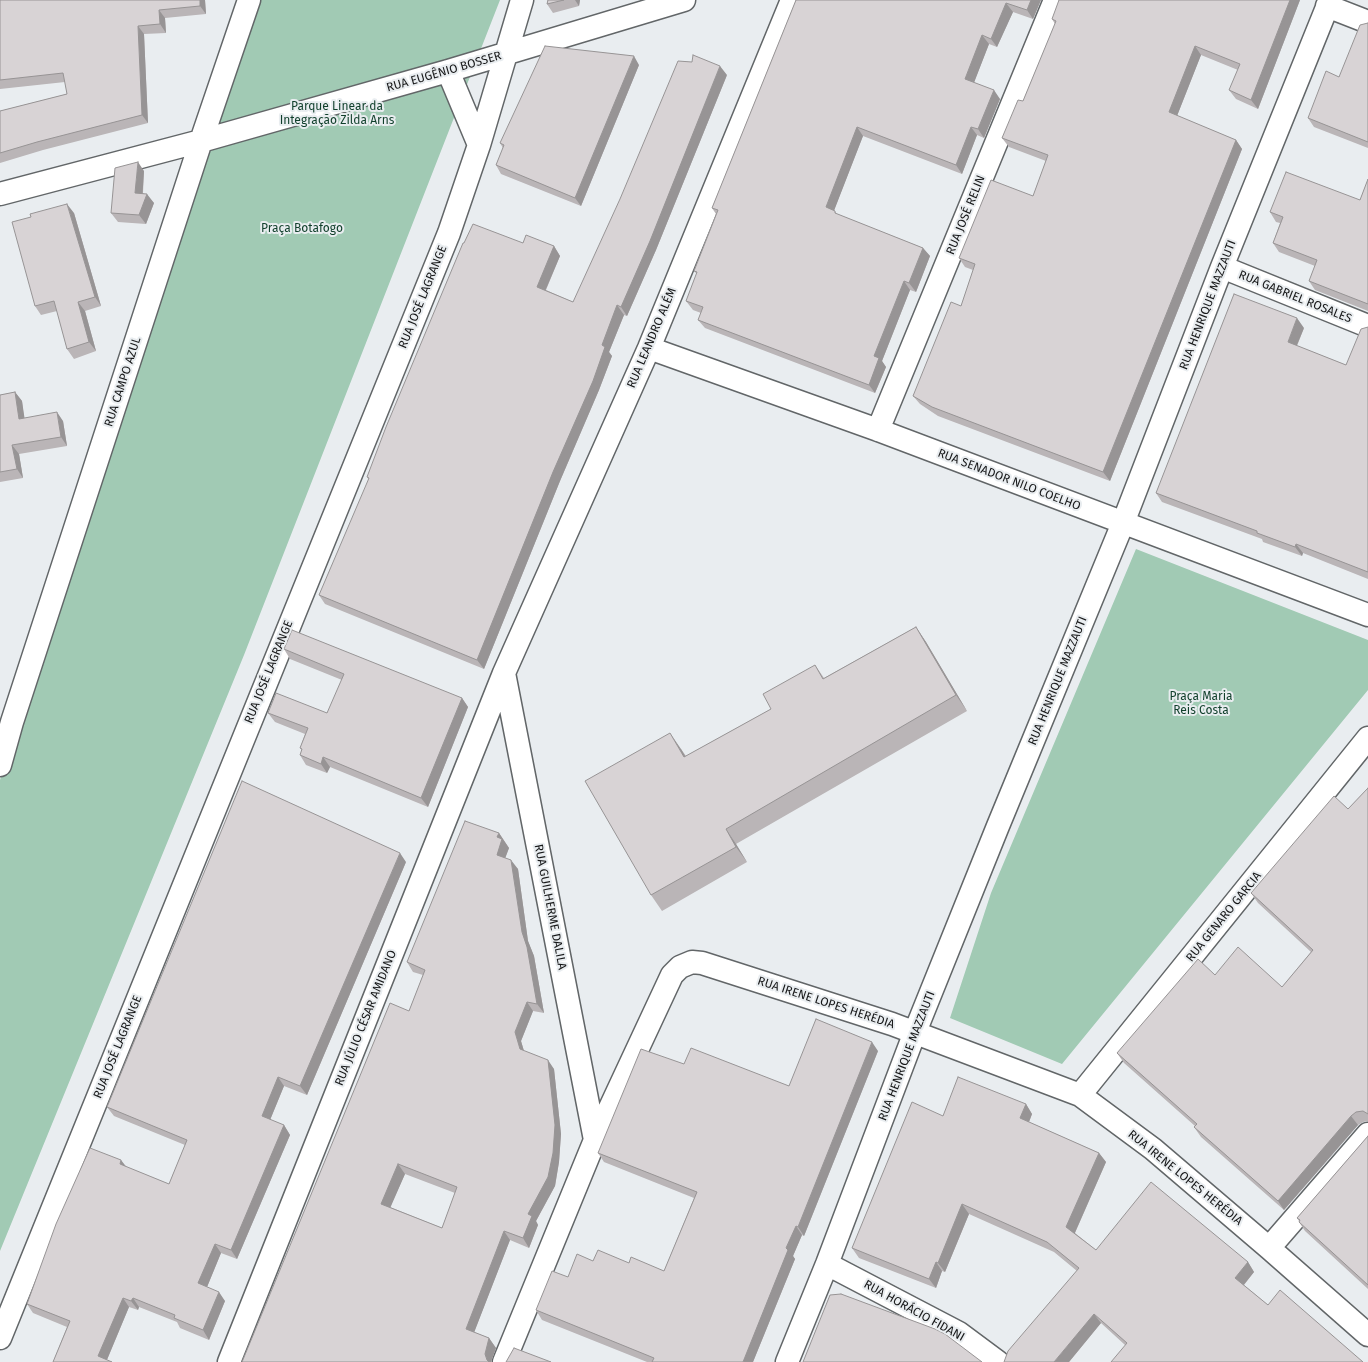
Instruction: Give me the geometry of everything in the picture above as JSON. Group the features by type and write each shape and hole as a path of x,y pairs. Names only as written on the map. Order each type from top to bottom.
{"street":[{"name":"RUA CAMPO AZUL","path":"0,765 18,703 201,141 249,0"},
{"name":"RUA JOSÉ LAGRANGE","path":"0,1338 449,233 479,145 522,0"},
{"name":"RUA EUGÊNIO BOSSER","path":"0,194 201,141 448,71 684,0"},
{"name":"RUA LEANDRO ALÉM","path":"504,673 649,348 792,0"},
{"name":"RUA JOSÉ RELIN","path":"878,430 1054,0"},
{"path":"1329,3 1368,22"},
{"name":"RUA HENRIQUE MAZZAUTI","path":"787,1362 827,1264 915,1032 1123,523 1222,267 1329,3"},
{"path":"448,71 479,145"},
{"name":"RUA GABRIEL ROSALES","path":"1222,267 1368,326"},
{"name":"RUA SENADOR NILO COELHO","path":"649,348 878,430 1368,615"},
{"name":"RUA GUILHERME DALILA","path":"504,673 596,1140"},
{"name":"RUA JÚLIO CÉSAR AMIDANO","path":"229,1362 504,673"},
{"name":"RUA GENARO GARCIA","path":"1080,1095 1368,738"},
{"name":"RUA IRENE LOPES HERÉDIA","path":"504,1362 596,1140 672,975 680,967 692,962 702,962 915,1032 1080,1095 1153,1149 1368,1335"},
{"path":"1269,1248 1368,1134"},
{"name":"RUA HORÁCIO FIDANI","path":"827,1264 959,1333 998,1362"}],"green space":[{"name":"Parque Linear da Integração Zilda Arns","path":"259,0 500,0 244,655 0,1251 0,780"},
{"name":"Praça Maria Reis Costa","path":"1136,549 1368,640 1368,690 1062,1064 950,1018 991,893"}],"building":[{"path":"0,0 200,0 200,6 159,10 160,24 138,26 142,115 0,153 0,111 67,94 63,73 0,80"},
{"path":"548,0 564,0 547,4"},
{"path":"796,0 1031,0 1027,10 1006,3 991,39 982,35 965,79 994,90 978,129 971,127 956,165 857,127 826,207 835,211 835,213 923,248 909,283 904,281 874,356 879,358 869,385 698,320 703,307 686,301 697,272 694,271 718,210 712,208"},
{"path":"1059,0 1290,0 1251,100 1229,90 1240,64 1195,46 1169,112 1236,140 1103,472 932,407 913,396 951,302 961,306 975,264 959,258 991,180 1033,196 1048,155 1002,138 1018,100 1023,101 1056,21 1052,19"},
{"path":"1368,23 1368,142 1308,118 1326,71 1339,77 1360,25"},
{"path":"545,46 634,56 575,198 496,165 504,145 500,143"},
{"path":"693,55 720,66 650,241 621,307 617,305 602,345 605,347 593,381 553,472 477,660 319,595 369,478 367,477 386,427 463,243 473,224 523,243 526,235 554,246 537,287 573,302 620,199 678,61 692,62"},
{"path":"138,162 135,193 147,194 139,215 111,213 115,168"},
{"path":"1286,172 1360,200 1368,179 1368,304 1309,281 1317,260 1273,243 1283,217 1270,212"},
{"path":"67,204 95,297 78,302 89,342 67,349 54,301 35,306 12,222 31,217 30,214"},
{"path":"1234,294 1297,318 1288,342 1346,365 1361,329 1368,327 1368,572 1296,544 1295,547 1257,533 1257,531 1156,493"},
{"path":"15,392 19,419 57,412 61,437 12,445 17,469 0,472 0,395"},
{"path":"916,627 956,695 726,829 736,847 651,895 585,781 670,733 684,757 771,709 763,694 815,665 823,679"},
{"path":"292,630 462,698 421,798 323,757 321,764 300,755 302,749 300,748 308,728 268,713 276,693 327,713 344,674 284,649"},
{"path":"242,781 400,853 300,1086 278,1077 262,1116 284,1125 231,1250 215,1244 198,1283 219,1292 203,1330 174,1318 175,1315 133,1298 131,1301 123,1298 98,1356 112,1362 53,1362 70,1321 27,1304 56,1224 90,1148 121,1160 120,1164 169,1184 187,1140 107,1107"},
{"path":"1368,788 1368,1114 1363,1111 1356,1112 1351,1116 1278,1201 1194,1127 1197,1124 1117,1053 1198,959 1215,975 1238,947 1282,987 1313,950 1251,893 1334,796 1348,809"},
{"path":"465,821 499,833 497,837 502,839 497,855 511,860 522,932 527,947 537,1004 527,1002 515,1032 520,1049 548,1060 555,1125 553,1153 548,1177 528,1214 532,1216 523,1238 504,1231 466,1329 489,1338 485,1354 489,1362 242,1362 390,1003 409,1011 425,970 407,962","holes":["398,1164 457,1187 442,1228 381,1204"]},
{"path":"816,1019 872,1042 798,1227 796,1226 786,1248 788,1250 743,1362 652,1362 654,1358 536,1310 552,1271 568,1277 577,1254 593,1261 598,1250 629,1263 631,1257 664,1271 697,1192 598,1153 641,1049 684,1064 691,1048 789,1086"},
{"path":"958,1077 1026,1104 1020,1118 1099,1153 1066,1227 1096,1250 1151,1182 1248,1262 1235,1278 1268,1305 1280,1290 1363,1362 1111,1362 1127,1343 1094,1314 1054,1362 1004,1362 1008,1351 1079,1268 1047,1242 962,1204 938,1263 936,1262 929,1279 852,1248 912,1102 943,1116"},
{"path":"1368,1136 1368,1285 1299,1222 1300,1220 1297,1218"},
{"path":"841,1294 935,1329 945,1334 982,1362 803,1362 830,1295"},
{"path":"514,1348 551,1362 506,1362"}],"park label":[{"name":"Praça Botafogo","path":"302,229"}]}
